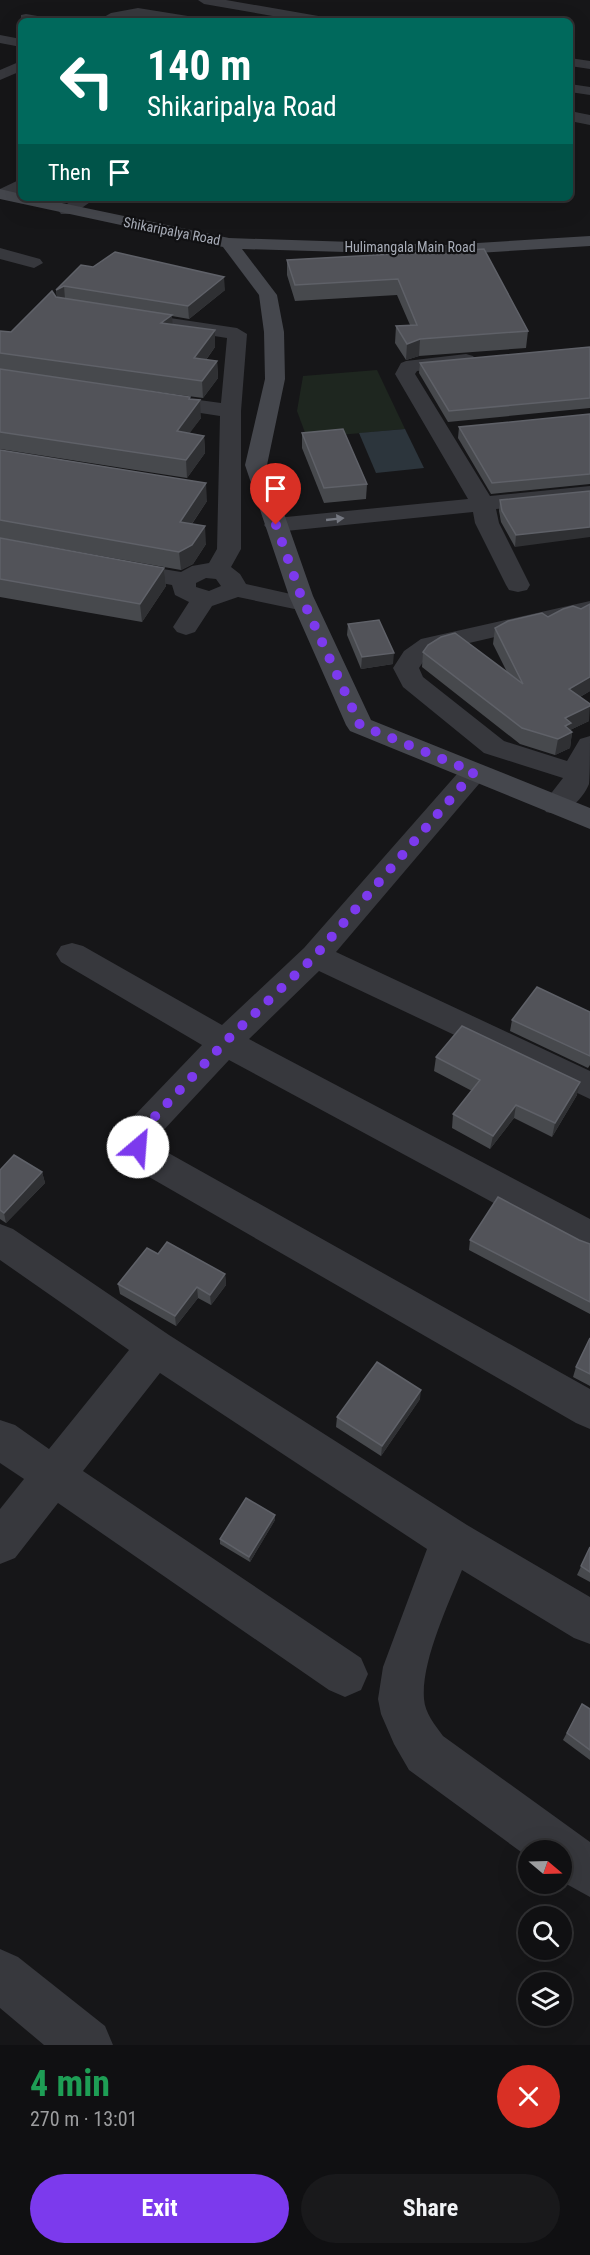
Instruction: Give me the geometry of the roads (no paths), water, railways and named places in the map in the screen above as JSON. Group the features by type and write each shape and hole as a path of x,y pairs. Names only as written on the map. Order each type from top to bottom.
{"street":[{"path":"204,0 307,18"},
{"path":"225,16 259,0"},
{"path":"110,18 122,12 140,11 178,18"},
{"path":"0,39 18,42"},
{"path":"0,62 18,66"},
{"path":"573,62 590,65"},
{"path":"0,76 18,67"},
{"path":"573,88 590,91"},
{"path":"573,117 590,120"},
{"name":"Shikaripalya Road","path":"39,201 67,210 229,243 268,295 274,332 275,379 256,465 304,604 360,725 590,819"},
{"path":"67,210 83,201"},
{"name":"Hulimangala Main Road","path":"229,243 445,250 590,241"},
{"path":"0,253 34,263"},
{"path":"145,320 237,334 274,332"},
{"path":"184,580 184,590 195,597 204,599 221,597 229,549 231,411 237,334"},
{"path":"488,359 419,364 405,370 485,513 518,585"},
{"path":"138,398 231,411"},
{"path":"438,431 462,429"},
{"path":"207,489 230,493"},
{"path":"279,534 485,513 590,493"},
{"path":"104,566 184,580 201,571 304,604"},
{"path":"186,627 204,599"},
{"path":"546,801 578,779 569,770 494,747 412,681 406,668 408,662 418,651 429,644 590,608"},
{"path":"569,770 590,745"},
{"path":"474,772 315,956 225,1042 145,1127 138,1147 143,1156 590,1410"},
{"path":"72,954 225,1042 590,1237"},
{"path":"315,956 590,1086"},
{"path":"0,1240 134,1331 155,1348 452,1540 590,1622"},
{"path":"0,1543 155,1348"},
{"path":"0,1439 345,1674"},
{"path":"452,1540 404,1671 401,1697 408,1726 426,1753 590,1872"},
{"path":"0,1975 74,2041"}]}
